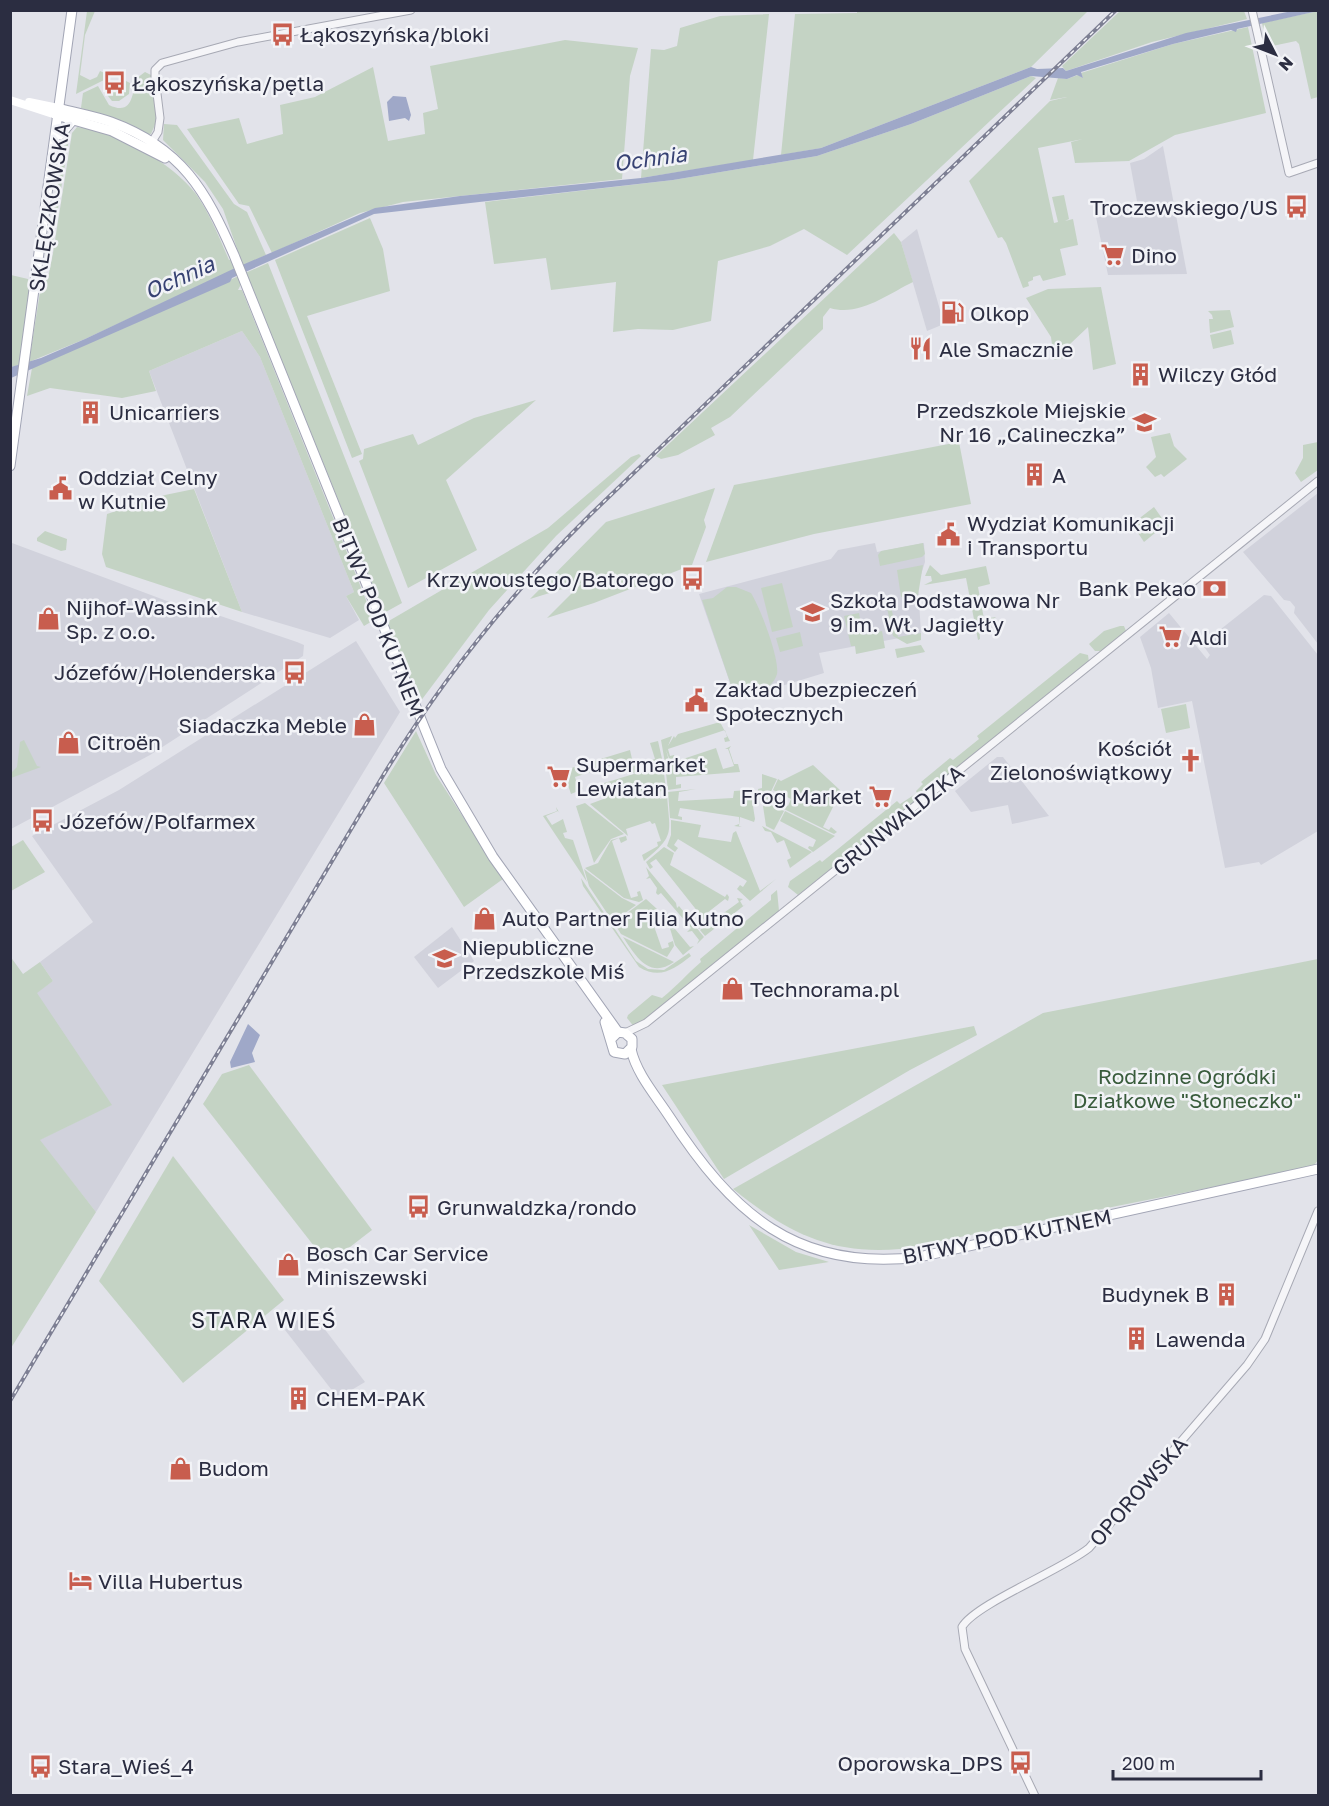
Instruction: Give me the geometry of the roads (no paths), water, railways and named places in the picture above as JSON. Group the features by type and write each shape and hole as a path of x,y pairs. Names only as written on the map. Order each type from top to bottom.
{"main road":[{"path":"65,114 72,10"},
{"path":"65,114 77,10"},
{"path":"11,101 65,114"},
{"name":"SKLĘCZKOWSKA","path":"10,466 33,304 65,114"},
{"name":"SKLĘCZKOWSKA","path":"33,304 65,114"},
{"name":"BITWY POD KUTNEM","path":"65,114 117,124 185,169 205,196 236,259 441,769 481,840 618,1035 632,1046 644,1078"},
{"name":"BITWY POD KUTNEM","path":"618,1035 612,1050 622,1055 644,1078 699,1161 730,1197 760,1221 787,1238 841,1256 874,1259 919,1257 1318,1169"},
{"path":"622,1055 632,1046"},
{"name":"BITWY POD KUTNEM","path":"1299,1175 1318,1175"}],"street":[{"path":"150,145 158,132 160,118 154,77 158,65 238,42 411,10"},
{"path":"1252,10 1289,173 1318,163"},
{"name":"GRUNWALDZKA","path":"618,1035 646,1023 1318,481"},
{"name":"GRUNWALDZKA","path":"632,1046 646,1023"},
{"name":"OPOROWSKA","path":"1035,1796 965,1649 962,1627 979,1611 1067,1563 1089,1548 1232,1383 1265,1339 1318,1211"}],"water":[{"path":"1292,11 1318,11 1237,29 1236,32 1231,30 1173,44 1081,72 1083,78 1077,75 1067,79 1031,76 911,124 817,156 673,180 374,214 232,278 230,282 11,378 11,367 41,358 85,339 233,269 375,208 460,196 641,178 821,148 1031,67 1037,69 1063,68 1066,71 1186,33"},
{"path":"393,96 406,97 411,115 409,121 405,118 389,121 387,102"},
{"path":"248,1024 260,1035 252,1053 255,1062 231,1068 230,1062"}],"railway":[{"path":"10,1401 384,774 454,670 533,574 591,514 1116,10"}],"place":[{"name":"Łąkoszyńska/bloki","path":"282,34"},
{"name":"Łąkoszyńska/pętla","path":"114,83"},
{"name":"Troczewskiego/US","path":"1296,207"},
{"name":"Dino","path":"1113,255"},
{"name":"Olkop","path":"952,313"},
{"name":"Ale Smacznie","path":"921,349"},
{"name":"Wilczy Głód","path":"1140,374"},
{"name":"Unicarriers","path":"91,412"},
{"name":"Przedszkole Miejskie Nr 16 „Calineczka”","path":"1144,422"},
{"name":"A","path":"1034,475"},
{"name":"Oddział Celny w Kutnie","path":"60,489"},
{"name":"Wydział Komunikacji i Transportu","path":"949,535"},
{"name":"Krzywoustego/Batorego","path":"692,579"},
{"name":"Bank Pekao","path":"1214,588"},
{"name":"Szkoła Podstawowa Nr 9 im. Wł. Jagiełły","path":"812,612"},
{"name":"Nijhof-Wassink Sp. z o.o.","path":"48,619"},
{"name":"Aldi","path":"1171,637"},
{"name":"Józefów/Holenderska","path":"294,672"},
{"name":"Zakład Ubezpieczeń Społecznych","path":"697,701"},
{"name":"Siadaczka Meble","path":"365,725"},
{"name":"Citroën","path":"69,742"},
{"name":"Kościół Zielonoświątkowy","path":"1190,760"},
{"name":"Supermarket Lewiatan","path":"558,776"},
{"name":"Frog Market","path":"880,796"},
{"name":"Józefów/Polfarmex","path":"42,821"},
{"name":"Auto Partner Filia Kutno","path":"484,918"},
{"name":"Niepubliczne Przedszkole Miś","path":"444,959"},
{"name":"Technorama.pl","path":"732,989"},
{"name":"Grunwaldzka/rondo","path":"419,1207"},
{"name":"Bosch Car Service Miniszewski","path":"288,1265"},
{"name":"Budynek B","path":"1227,1294"},
{"name":"Lawenda","path":"1137,1339"},
{"name":"CHEM-PAK","path":"298,1398"},
{"name":"Budom","path":"180,1468"},
{"name":"Villa Hubertus","path":"80,1581"},
{"name":"Oporowska_DPS","path":"1021,1763"},
{"name":"Stara_Wieś_4","path":"40,1766"}],"district":[{"name":"STARA WIEŚ","path":"264,1319"}],"water label":[{"name":"Ochnia","path":"650,158"},
{"name":"Ochnia","path":"179,277"}],"park label":[{"name":"Rodzinne Ogródki Działkowe \"Słoneczko\"","path":"1187,1088"}]}
